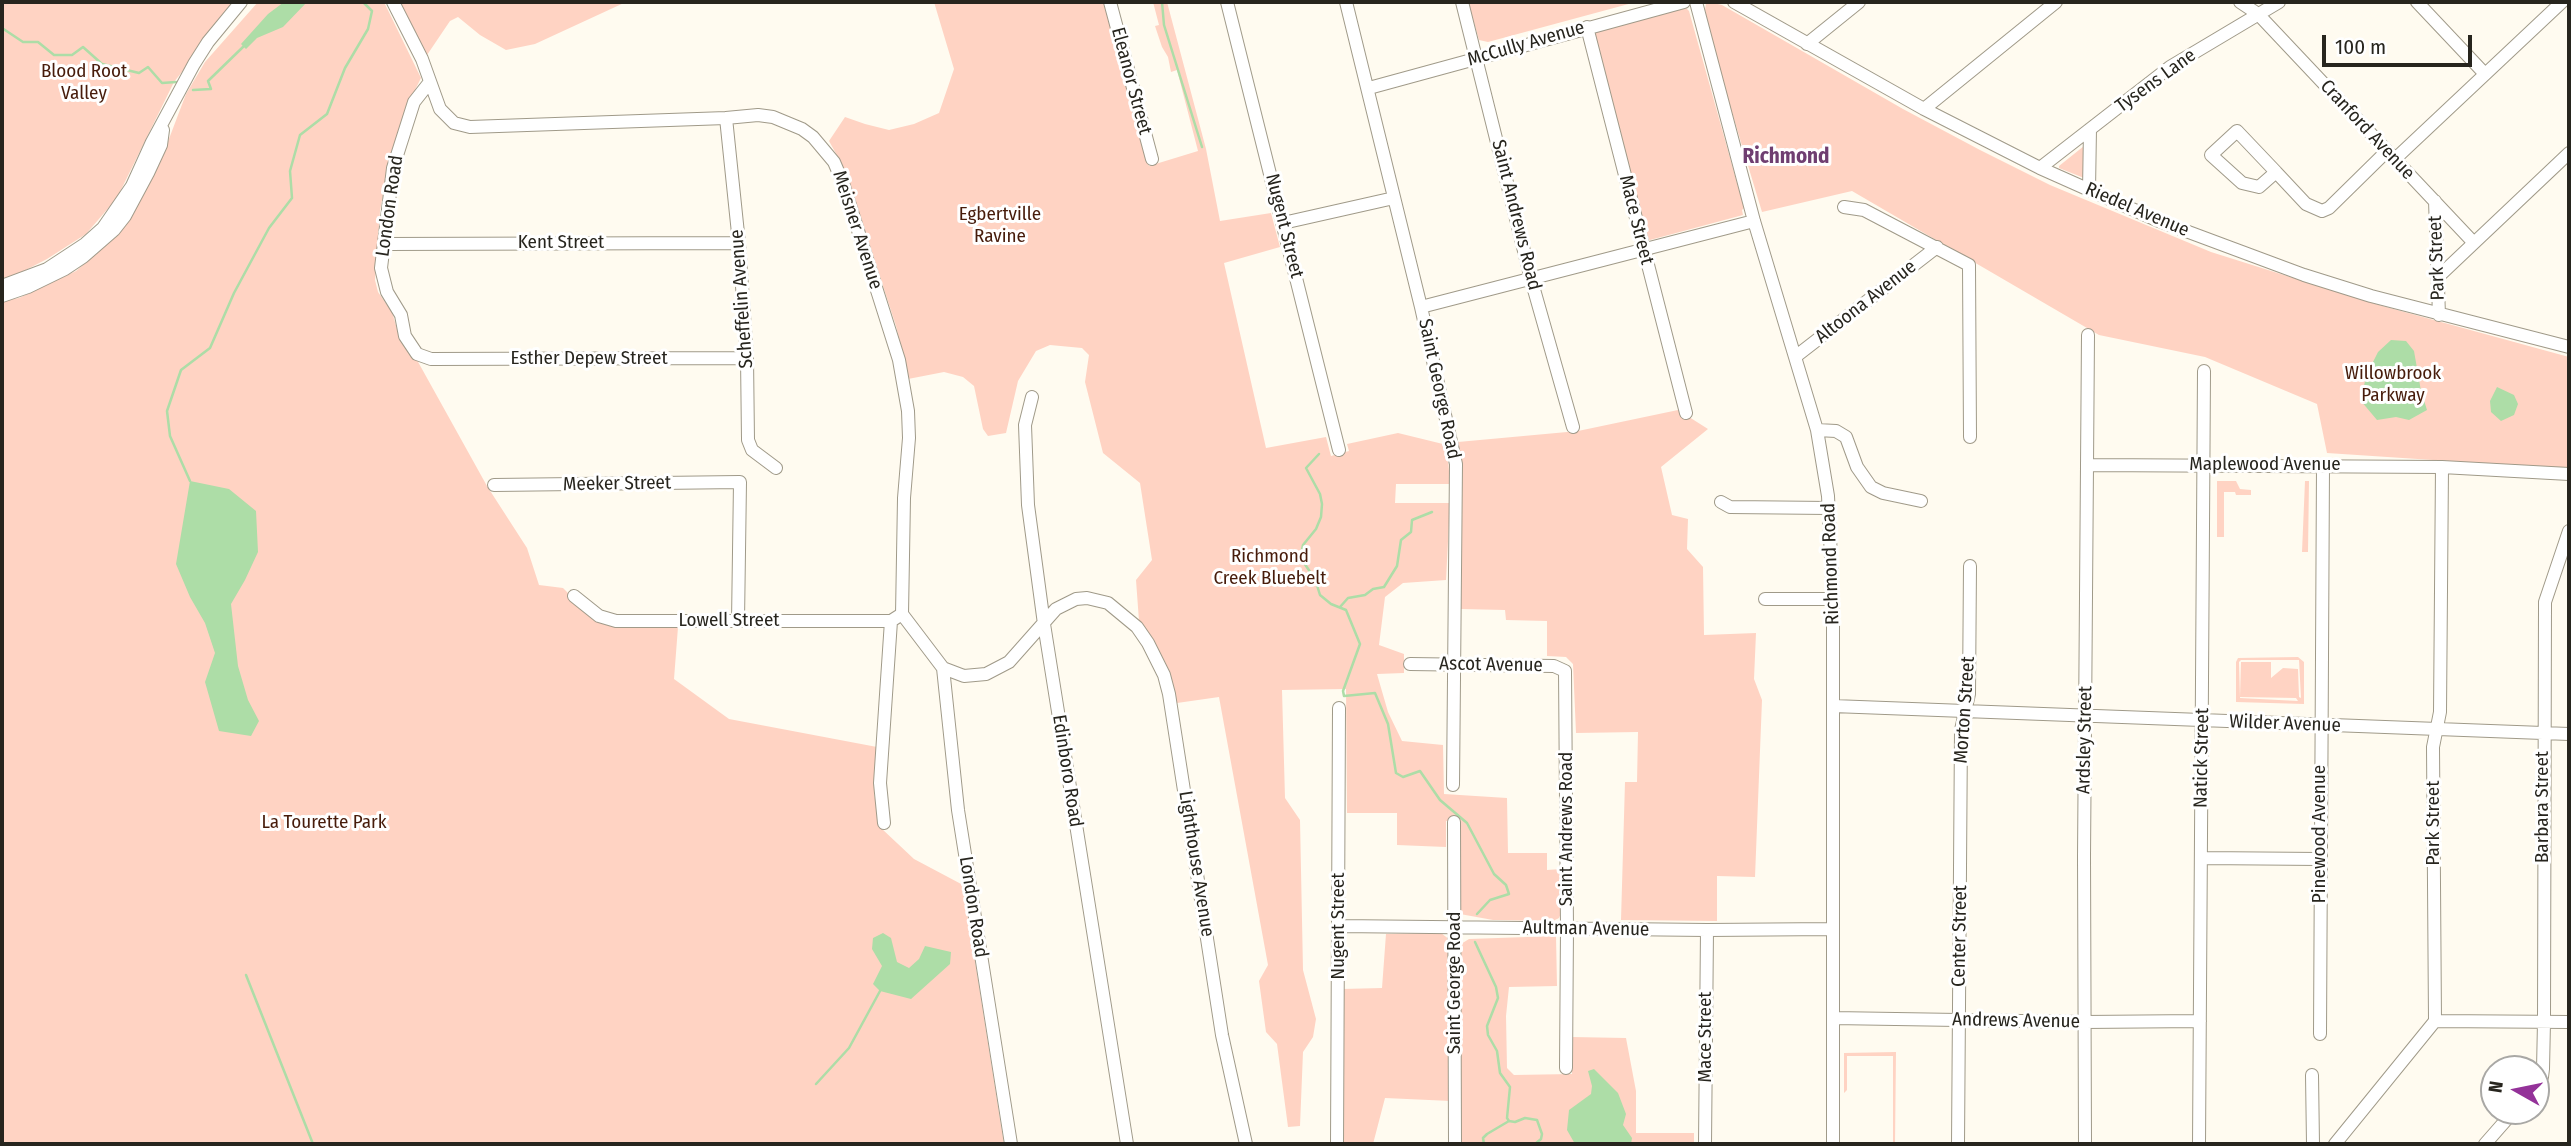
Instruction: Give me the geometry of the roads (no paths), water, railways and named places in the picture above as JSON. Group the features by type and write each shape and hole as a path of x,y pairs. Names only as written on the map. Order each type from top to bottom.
{"street":[{"path":"2,286 47,269 77,250 103,228 132,186 152,142 194,64 208,42 241,2"},
{"name":"Meisner Avenue","path":"393,2 422,60 440,108 454,123 462,126 758,115 789,122 813,137 826,150 840,175 899,360 909,438 897,618 880,783 884,823"},
{"name":"Eleanor Street","path":"1110,2 1152,159"},
{"name":"Nugent Street","path":"1227,2 1339,450"},
{"name":"Saint George Road","path":"1346,2 1369,88 1456,464 1453,785"},
{"name":"Saint Andrews Road","path":"1462,2 1531,279 1573,427"},
{"name":"McCully Avenue","path":"1369,88 1684,2"},
{"name":"Richmond Road","path":"1696,2 1755,221 1817,430 1829,508 1833,599 1833,1144"},
{"name":"Riedel Avenue","path":"1734,2 1924,108 2040,168 2160,221 2305,275 2438,315 2569,348"},
{"path":"1807,44 1859,2"},
{"path":"1924,108 2056,2"},
{"name":"Cranford Avenue","path":"2240,2 2258,14 2474,243"},
{"name":"Tysens Lane","path":"2040,168 2170,67 2278,2"},
{"path":"2417,2 2485,74"},
{"path":"2276,172 2264,184 2252,187 2242,183 2211,155 2237,131 2276,172 2306,204 2322,211 2329,208 2485,74 2562,2"},
{"name":"Mace Street","path":"1587,27 1686,413"},
{"name":"London Road","path":"429,83 414,102 400,142 388,195 381,268 383,280 401,315 405,336 416,354 431,359"},
{"name":"Scheffelin Avenue","path":"726,118 747,358 748,440 752,450 776,468"},
{"path":"2,296 65,269 91,251 114,230 125,216 148,173 160,145 164,122"},
{"path":"2089,190 2090,129"},
{"path":"2437,278 2569,153"},
{"path":"1283,223 1394,198"},
{"name":"Park Street","path":"2435,201 2438,315"},
{"path":"1844,207 1864,210 1969,265 1970,436"},
{"path":"1421,307 1755,221"},
{"name":"Kent Street","path":"384,244 739,243"},
{"name":"Altoona Avenue","path":"1796,357 1937,247"},
{"name":"Ardsley Street","path":"2085,1144 2088,335"},
{"name":"Esther Depew Street","path":"431,359 747,358"},
{"name":"Natick Street","path":"2200,1144 2204,371"},
{"name":"Edinboro Road","path":"1032,397 1026,425 1028,505 1044,624 1127,1144"},
{"path":"1817,430 1836,430 1846,437 1857,467 1871,487 1882,493 1921,501"},
{"name":"Maplewood Avenue","path":"2088,465 2442,467 2569,474"},
{"name":"Pinewood Avenue","path":"2320,1034 2323,466"},
{"name":"Park Street","path":"2435,1021 2433,747 2440,712 2442,467"},
{"name":"Meeker Street","path":"494,485 740,482 738,621"},
{"path":"1721,502 1730,507 1829,508"},
{"name":"Barbara Street","path":"2543,1055 2543,733 2546,601 2569,530"},
{"name":"Morton Street","path":"1961,855 1961,730 1969,694 1970,566"},
{"name":"Lowell Street","path":"574,596 599,616 617,621 897,618"},
{"name":"Lighthouse Avenue","path":"1044,624 1056,609 1076,599 1087,598 1108,603 1137,627 1164,675 1223,1035 1246,1144"},
{"path":"1765,599 1833,599"},
{"path":"897,618 943,668 952,673 974,676 998,670 1009,662 1044,624"},
{"name":"Ascot Avenue","path":"1410,663 1553,666 1563,668 1566,675"},
{"name":"London Road","path":"943,668 960,823 1011,1144"},
{"name":"Saint Andrews Road","path":"1566,675 1566,1068"},
{"name":"Wilder Avenue","path":"1833,706 2569,734"},
{"name":"Nugent Street","path":"1336,1144 1339,708"},
{"name":"Saint George Road","path":"1454,822 1455,1144"},
{"name":"Center Street","path":"1958,1144 1961,855"},
{"path":"2201,858 2320,859"},
{"name":"Aultman Avenue","path":"1339,926 1833,929"},
{"name":"Mace Street","path":"1705,1144 1706,930"},
{"name":"Andrews Avenue","path":"1833,1018 2200,1021"},
{"path":"2335,1144 2435,1021 2569,1022"},
{"path":"2312,1075 2313,1144"},
{"path":"2485,1144 2502,1125"}],"waterway":[{"path":"190,481 170,436 167,411 181,370 210,348 234,293 269,228 292,198 290,171 300,135 327,114 345,68 368,29 372,11 363,2"},
{"path":"1162,2 1164,25 1202,147"},
{"path":"2,28 23,42 38,42 54,55 72,55 83,47 102,64 139,73 148,67 162,83 176,82"},
{"path":"193,90 211,89 208,81 244,46"},
{"path":"1319,454 1306,468 1320,494 1321,517 1316,529 1303,545 1301,554 1315,579 1320,595 1331,604 1346,610 1360,644 1343,691 1344,696 1375,693 1388,724 1396,773 1403,777 1420,771 1440,800 1467,823 1494,874 1506,885 1509,894 1490,900 1477,914"},
{"path":"1340,607 1348,598 1384,587 1397,566 1401,540 1411,532 1412,520 1432,512"},
{"path":"1475,942 1496,987 1498,998 1487,1026 1488,1035 1497,1051 1500,1073 1510,1087 1507,1118 1515,1122 1525,1118 1537,1120 1542,1134 1535,1144"},
{"path":"246,975 313,1144"},
{"path":"816,1084 849,1048 880,991"},
{"path":"1484,1144 1483,1138 1487,1134 1509,1121"}],"district":[{"name":"Richmond","path":"1786,157"}],"park label":[{"name":"Blood Root Valley","path":"84,83"},
{"name":"Egbertville Ravine","path":"1000,226"},
{"name":"Willowbrook Parkway","path":"2393,385"},
{"name":"Richmond Creek Bluebelt","path":"1270,568"},
{"name":"La Tourette Park","path":"324,823"}]}
